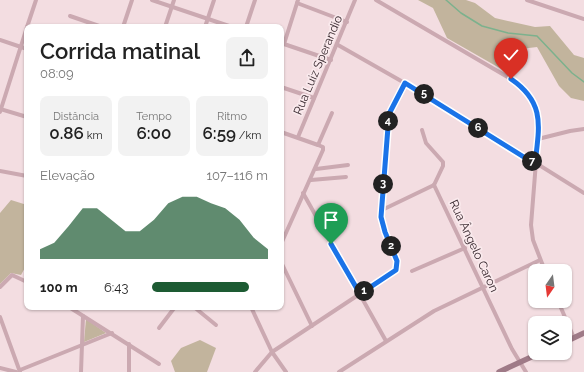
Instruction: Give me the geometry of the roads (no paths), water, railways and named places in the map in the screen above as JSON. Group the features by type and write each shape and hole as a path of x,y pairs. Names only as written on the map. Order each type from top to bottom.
{"main road":[{"path":"574,338 584,333"},
{"path":"499,372 528,359"}],"street":[{"path":"28,24 36,0"},
{"path":"124,24 132,0"},
{"path":"152,0 222,24"},
{"path":"166,24 174,0"},
{"path":"206,24 214,0"},
{"path":"247,24 255,0"},
{"name":"Rua Luiz Sperandio","path":"298,137 348,22 356,0"},
{"path":"376,0 511,79 524,89 536,106 539,120 530,225 533,240 542,264"},
{"path":"527,0 584,19"},
{"path":"284,38 297,2 348,22"},
{"path":"70,16 93,24"},
{"path":"24,36 0,110 24,116"},
{"path":"0,40 24,48"},
{"path":"284,44 331,60"},
{"path":"338,45 405,83 584,193"},
{"path":"255,372 272,352 396,270 397,261 385,232 382,210 389,114 405,83"},
{"path":"284,88 314,98"},
{"path":"318,145 332,114"},
{"path":"538,139 584,129"},
{"path":"382,210 434,185 443,166 443,162 426,143 422,130"},
{"path":"284,133 323,147 316,169 303,193 284,237"},
{"path":"316,169 348,165"},
{"path":"0,171 24,175"},
{"path":"310,180 346,177"},
{"name":"Rua Ângelo Caron","path":"434,185 519,363 526,372"},
{"path":"303,193 386,341"},
{"path":"412,271 465,248"},
{"path":"339,372 434,311 540,260"},
{"path":"284,268 312,326"},
{"path":"0,287 12,275 24,280"},
{"path":"561,308 574,338"},
{"path":"74,310 159,364"},
{"path":"159,328 173,310"},
{"path":"198,310 216,325"},
{"path":"252,310 272,352 286,372"},
{"path":"82,372 83,316"},
{"path":"0,317 19,371"},
{"path":"0,368 19,371 112,333"},
{"path":"128,372 129,344"}],"waterway":[{"path":"446,0 461,13 482,26 508,33 537,36 572,73 584,82"}]}
